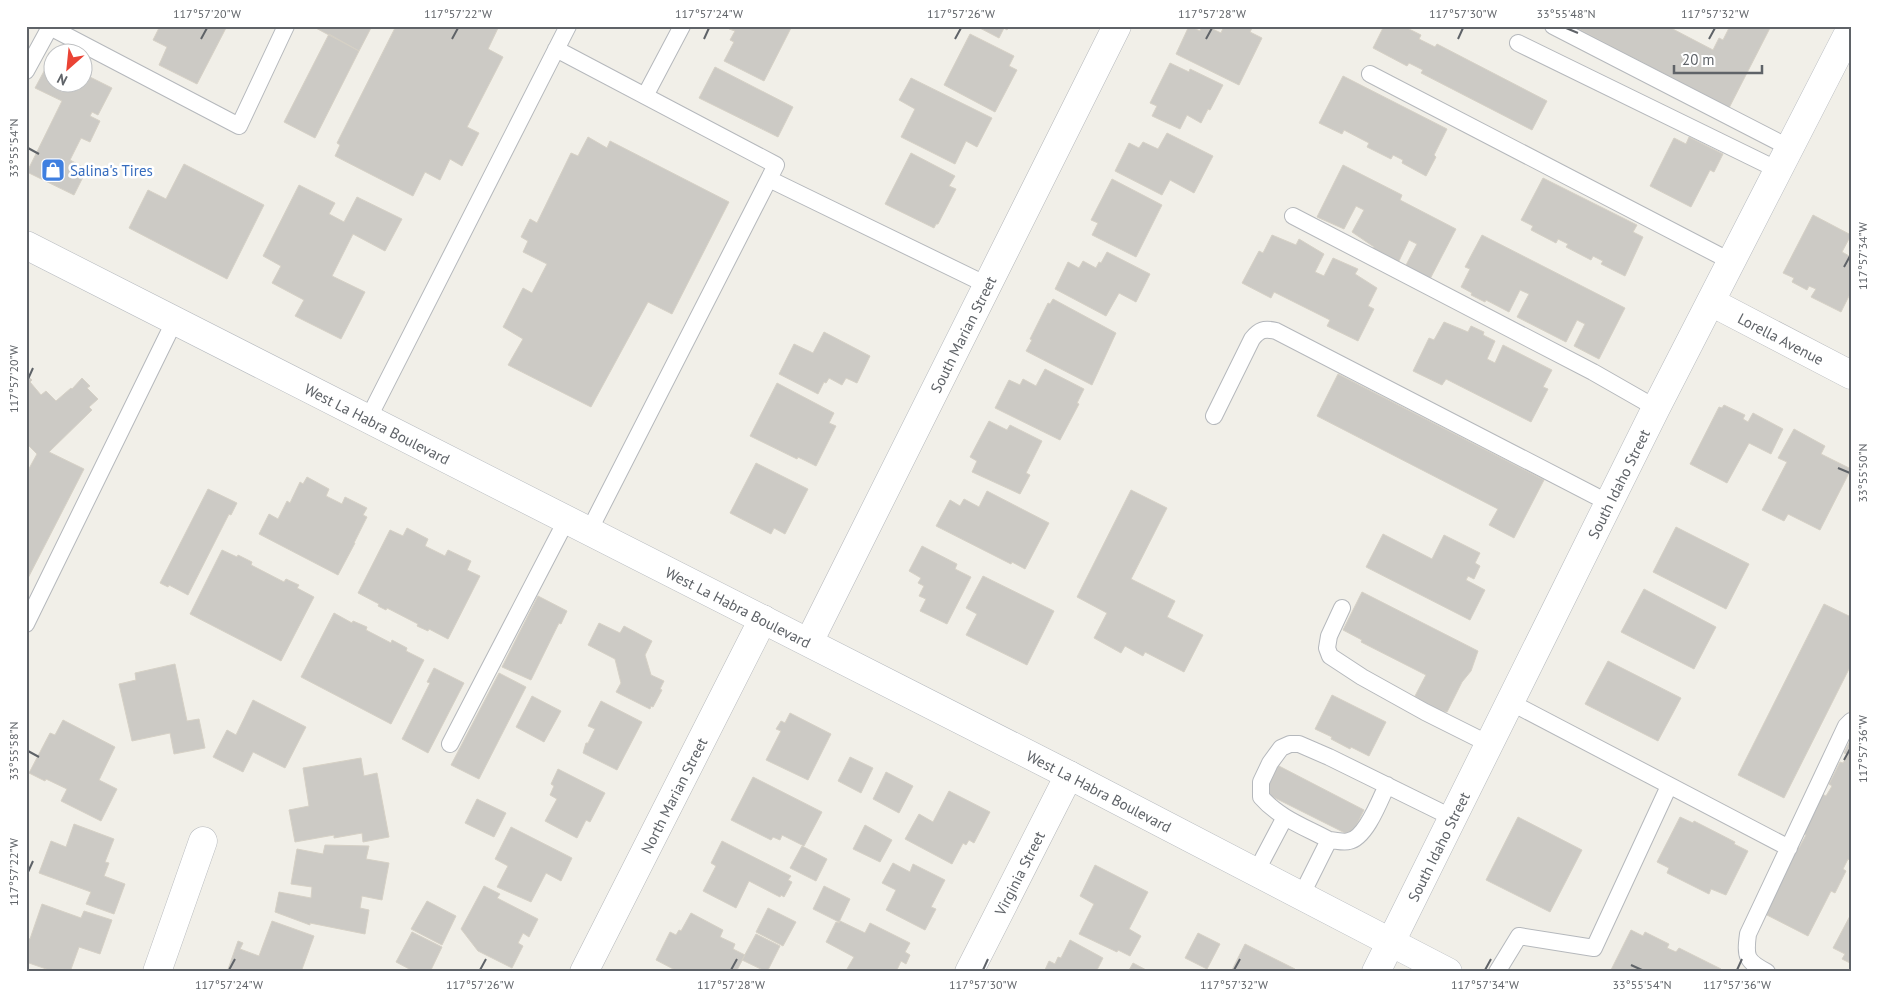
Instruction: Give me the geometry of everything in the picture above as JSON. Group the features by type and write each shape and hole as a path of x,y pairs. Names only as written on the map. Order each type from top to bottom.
{"street":[{"name":"South Marian Street","path":"809,642 1117,26"},
{"name":"South Idaho Street","path":"1376,972 1656,408 1851,28"},
{"name":"West La Habra Boulevard","path":"26,245 809,642 1448,972"},
{"name":"Lorella Avenue","path":"1712,302 1851,375"},
{"name":"North Marian Street","path":"584,972 763,619"},
{"name":"Virginia Street","path":"969,972 1069,775"},
{"path":"157,972 203,841"}],"lane":[{"path":"26,71 49,27 239,126 286,26"},
{"path":"368,418 568,26"},
{"path":"645,96 682,26"},
{"path":"1553,26 1711,109 1784,159"},
{"path":"1518,43 1784,159"},
{"path":"556,49 645,96 772,172 987,286"},
{"path":"1370,74 1732,262"},
{"path":"450,744 578,525 772,172"},
{"path":"1292,216 1594,372 1656,408"},
{"path":"26,624 174,320"},
{"path":"1214,416 1252,340 1258,332 1266,329 1271,330 1609,503"},
{"path":"1342,608 1329,636 1327,648 1330,656 1362,677 1489,744"},
{"path":"1510,702 1789,848"},
{"path":"1767,972 1753,964 1746,952 1748,934 1846,726 1851,721"},
{"path":"1387,785 1376,810 1357,838 1348,842 1329,840 1285,818 1271,808 1261,797 1261,782 1270,763 1281,748 1290,744 1299,744 1387,785 1453,818"},
{"path":"1497,972 1519,936 1594,948 1669,786"},
{"path":"1256,872 1285,818"},
{"path":"1300,896 1329,840"}],"building":[{"path":"160,26 227,26 197,84 159,65 167,47 153,40"},
{"path":"312,26 372,26 359,51"},
{"path":"396,26 499,26 488,49 503,57 467,127 479,133 462,166 450,159 440,180 425,172 413,196 335,156 340,145 337,143"},
{"path":"730,26 792,26 764,81 724,61 734,42 730,40 735,31 729,29"},
{"path":"976,26 1009,26 1007,30 1004,28 999,38"},
{"path":"1189,26 1200,31 1202,26 1206,26 1221,33 1224,26 1249,26 1252,28 1250,32 1262,38 1239,85 1176,54"},
{"path":"1384,26 1403,26 1421,35 1419,39 1435,47 1437,44 1547,101 1532,130 1421,73 1423,70 1409,63 1407,66 1373,48"},
{"path":"1573,26 1667,26 1713,50 1719,38 1723,40 1730,26 1771,26 1729,108"},
{"path":"329,34 359,51 315,138 284,122"},
{"path":"970,34 1014,56 1009,66 1017,70 995,112 944,85"},
{"path":"1170,63 1189,72 1190,69 1223,85 1201,123 1187,115 1180,129 1152,116 1157,106 1150,103"},
{"path":"715,67 793,107 778,137 699,98"},
{"path":"42,75 42,91 35,88"},
{"path":"1343,76 1447,129 1426,176 1402,163 1403,160 1393,155 1391,159 1367,147 1369,143 1344,130 1342,134 1319,123"},
{"path":"92,78 112,88 98,115 92,112 90,116 100,121 90,142 81,138 70,160 87,169 74,195 27,172 62,101 43,92 92,92"},
{"path":"911,78 992,118 977,147 966,141 955,164 901,137 915,109 899,100"},
{"path":"1167,133 1213,156 1194,193 1170,180 1162,195 1115,171 1129,143 1139,148 1143,142 1158,149"},
{"path":"588,137 607,148 610,141 729,202 672,314 648,302 591,407 508,365 523,339 503,327 523,288 532,293 547,264 523,252 528,241 521,237 530,219 537,223 571,153 578,156"},
{"path":"1689,137 1723,154 1714,172 1710,170 1691,207 1650,186 1674,138 1686,144"},
{"path":"911,153 955,176 949,186 956,189 938,224 934,228 885,204"},
{"path":"184,164 264,205 227,279 129,228 148,190 166,199"},
{"path":"1343,165 1402,195 1400,200 1456,229 1429,281 1405,267 1417,244 1409,240 1398,263 1372,252 1374,247 1352,232 1364,210 1356,206 1344,229 1317,217"},
{"path":"1543,178 1637,225 1633,232 1643,237 1625,276 1601,264 1603,261 1593,256 1591,260 1566,247 1568,244 1558,239 1556,243 1531,230 1533,226 1521,220"},
{"path":"1112,179 1162,205 1136,257 1092,235 1098,223 1091,220"},
{"path":"299,185 335,203 329,214 344,222 357,197 402,219 385,251 353,234 332,276 365,292 341,339 295,316 304,300 272,283 281,266 263,256"},
{"path":"1813,215 1851,235 1842,252 1851,257 1851,292 1841,312 1811,297 1816,289 1809,286 1807,290 1792,282 1794,278 1783,273"},
{"path":"1272,235 1296,245 1299,239 1324,254 1315,272 1324,276 1333,258 1358,269 1355,274 1377,288 1368,306 1374,309 1358,341 1327,326 1330,320 1274,292 1271,298 1242,283 1259,251 1263,253"},
{"path":"1482,235 1625,308 1599,359 1574,346 1585,324 1577,320 1566,342 1517,317 1529,294 1520,290 1509,312 1486,300 1485,302 1471,295 1472,293 1461,287 1470,269 1465,267"},
{"path":"1107,252 1150,274 1136,302 1119,293 1106,316 1055,289 1068,262 1079,268 1083,261 1096,268"},
{"path":"1053,299 1116,333 1092,385 1026,351 1048,303 1050,304"},
{"path":"1444,322 1468,332 1471,326 1484,332 1483,335 1495,341 1487,359 1495,363 1503,345 1552,370 1543,387 1548,389 1531,422 1446,379 1442,385 1413,371 1429,338 1434,340"},
{"path":"824,332 870,356 857,383 846,378 842,385 829,378 826,383 824,382 818,394 779,374 794,344 813,353"},
{"path":"1045,369 1084,389 1077,403 1079,404 1060,440 995,408 1009,380 1020,385 1023,379 1036,386"},
{"path":"1338,374 1544,480 1514,538 1489,525 1498,509 1317,416"},
{"path":"26,375 32,380 30,382 41,395 46,391 56,401 72,389 82,378 90,386 87,388 98,399 89,407 92,410 49,452 84,469 26,582 26,474 37,454 26,443"},
{"path":"777,383 834,413 829,423 836,426 816,466 750,436"},
{"path":"1724,405 1745,415 1743,419 1748,422 1753,413 1783,429 1771,454 1749,443 1727,483 1690,464 1719,407 1722,408"},
{"path":"989,421 1007,430 1010,425 1042,441 1026,473 1030,475 1020,494 972,472 977,461 970,457"},
{"path":"1794,429 1825,446 1821,454 1851,469 1820,530 1788,514 1784,521 1762,510 1787,462 1778,458"},
{"path":"756,463 808,489 785,534 774,528 771,534 730,513"},
{"path":"307,477 329,489 326,496 342,504 345,497 367,508 363,515 367,517 338,575 259,534 269,514 278,519 287,501 290,503 300,482 303,484"},
{"path":"208,489 237,503 231,515 229,514 188,595 169,585 168,587 160,583"},
{"path":"1131,490 1167,508 1131,579 1175,601 1167,617 1203,635 1184,672 1145,652 1143,656 1125,646 1121,653 1094,638 1107,613 1077,597"},
{"path":"987,491 1049,523 1025,569 1012,562 1011,564 936,526 950,500 960,506 964,499 979,507"},
{"path":"1676,527 1749,564 1726,609 1653,572"},
{"path":"407,528 428,539 425,546 445,556 448,550 471,561 467,570 480,576 448,639 429,629 428,631 417,626 418,624 387,608 386,610 378,606 379,604 358,593 390,530 403,536"},
{"path":"1383,534 1432,559 1444,535 1480,553 1475,563 1480,566 1474,579 1468,576 1466,580 1485,590 1470,620 1366,567"},
{"path":"922,546 957,564 955,569 971,577 947,624 920,611 926,599 919,596 924,586 918,583 921,578 909,571"},
{"path":"222,550 252,562 251,565 284,582 286,579 299,585 297,588 314,597 281,661 190,614"},
{"path":"983,576 1054,611 1027,665 966,635 977,614 966,608"},
{"path":"1644,589 1716,627 1694,669 1621,632"},
{"path":"1362,592 1478,651 1471,671 1462,682 1447,712 1431,708 1415,696 1426,675 1361,642 1362,640 1343,630"},
{"path":"538,596 567,611 561,624 559,623 531,680 502,667"},
{"path":"1824,604 1851,617 1851,665 1784,798 1738,775"},
{"path":"334,613 352,623 353,621 367,627 366,630 391,643 392,640 407,648 406,651 424,660 391,724 301,677"},
{"path":"599,623 620,633 624,626 652,641 645,655 651,675 664,681 660,689 662,690 650,709 616,692 621,683 615,659 588,645"},
{"path":"1608,661 1681,698 1658,741 1585,704"},
{"path":"175,664 187,721 199,719 205,748 174,754 170,733 132,741 119,684 136,680 135,673"},
{"path":"434,668 464,683 428,753 402,739 430,683 427,682"},
{"path":"499,673 526,687 479,779 451,765"},
{"path":"1332,695 1386,722 1369,756 1351,747 1350,749 1315,729"},
{"path":"532,696 561,711 544,742 516,727"},
{"path":"253,700 306,727 285,768 253,752 243,772 213,757 227,730 236,735"},
{"path":"601,701 642,722 617,770 583,753 586,743 588,743 595,729 588,726"},
{"path":"790,713 831,734 808,780 766,760 781,731 776,729 781,721 785,723"},
{"path":"63,720 115,747 99,780 117,789 101,821 61,801 67,789 29,773 50,733 55,735"},
{"path":"1851,739 1851,861 1848,859 1843,869 1846,871 1835,893 1831,891 1808,936 1765,914 1780,876 1784,878 1788,869 1785,868 1796,846 1799,848 1806,835 1802,833 1822,794 1826,796 1832,786 1829,784 1840,762 1843,763 1848,755 1844,753"},
{"path":"850,757 873,768 861,793 838,781"},
{"path":"361,758 364,776 377,773 389,837 363,842 362,833 334,838 334,835 295,842 289,810 309,806 303,768"},
{"path":"1277,765 1364,810 1351,836 1263,792"},
{"path":"558,769 605,793 590,822 586,820 577,838 545,821 557,799 550,795 554,786 551,784"},
{"path":"886,772 913,786 899,813 873,799"},
{"path":"753,777 822,812 804,846 782,835 780,840 773,837 771,840 731,820"},
{"path":"949,791 990,812 974,843 969,840 966,845 963,843 952,864 905,839 919,814 933,822"},
{"path":"477,799 506,813 494,837 465,823"},
{"path":"1518,817 1582,850 1550,912 1486,880"},
{"path":"1680,817 1693,823 1694,821 1735,842 1734,844 1748,851 1726,895 1711,889 1709,894 1667,873 1669,868 1657,862"},
{"path":"74,824 114,839 105,862 109,863 104,876 125,884 114,914 86,904 91,892 39,873 51,841 66,847"},
{"path":"865,825 892,840 880,862 853,849"},
{"path":"511,827 572,858 561,881 546,873 531,902 497,887 508,866 495,859"},
{"path":"722,841 791,876 788,880 792,882 784,897 781,895 780,897 749,881 736,908 703,891 716,866 711,863"},
{"path":"325,845 369,846 366,859 389,863 382,900 362,896 360,908 369,910 365,934 310,923 310,925 275,912 279,892 311,898 312,887 291,884 297,849 323,854"},
{"path":"802,846 827,859 816,881 790,868"},
{"path":"893,863 910,872 913,864 945,880 931,907 936,909 925,930 886,910 896,890 882,883"},
{"path":"1095,865 1148,892 1129,929 1141,936 1130,956 1079,934 1094,904 1080,896"},
{"path":"484,886 500,894 497,898 538,919 529,937 523,933 518,943 523,946 512,968 478,951 461,929"},
{"path":"824,886 850,899 839,922 813,909"},
{"path":"427,901 456,916 442,945 411,929"},
{"path":"42,904 81,918 84,911 112,920 100,954 79,947 70,972 55,972 26,962 26,938 30,939"},
{"path":"768,908 796,922 783,946 756,932"},
{"path":"691,913 723,930 720,937 735,944 733,949 745,955 736,972 679,972 656,960 670,932 676,935 679,930 681,931"},
{"path":"1851,914 1850,963 1842,959 1845,954 1833,948"},
{"path":"272,921 314,936 301,972 227,972 238,941 243,943 240,949 259,956"},
{"path":"840,921 865,933 870,923 910,943 905,952 910,955 906,964 901,961 896,972 852,972 847,969 854,957 826,942 836,922 839,923"},
{"path":"1631,930 1643,936 1645,932 1669,944 1667,948 1676,952 1679,948 1721,969 1719,972 1610,972"},
{"path":"412,932 442,947 430,972 415,972 396,962"},
{"path":"1198,933 1220,944 1207,969 1185,958"},
{"path":"756,934 780,946 767,972 742,960"},
{"path":"1070,940 1103,958 1096,972 1044,972 1049,961 1055,964 1058,957 1061,958"},
{"path":"1245,944 1295,969 1293,972 1231,972"},
{"path":"1133,963 1150,972 1128,972"}],"place":[{"name":"Salina's Tires","path":"53,170"}]}
